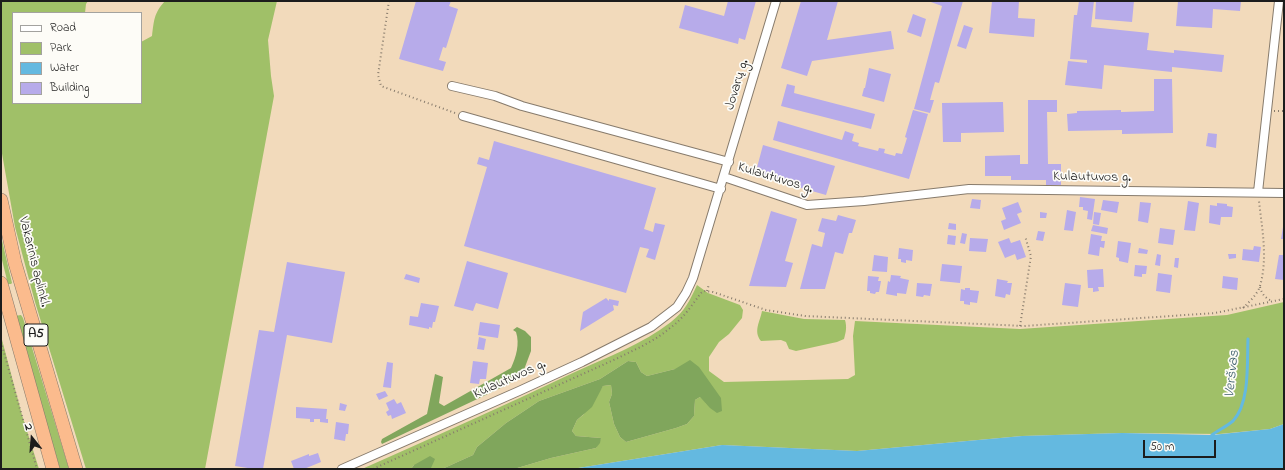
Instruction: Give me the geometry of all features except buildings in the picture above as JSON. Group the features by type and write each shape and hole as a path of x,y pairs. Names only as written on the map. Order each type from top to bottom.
{"highway":[{"name":"Vakarinis aplinkl.","path":"1,200 15,263 76,469"},
{"name":"A5","path":"1,283 53,469"}],"street":[{"name":"Jovarų g.","path":"724,177 776,1"},
{"path":"1258,192 1279,1"},
{"path":"452,86 495,96 522,106 729,162"},
{"path":"463,116 721,189"},
{"name":"Kulautuvos g.","path":"342,469 574,366 651,327 665,317 677,307 690,286 724,177 807,206 969,189 1284,193"}],"path":[{"path":"389,1 378,75 381,86 463,116"},
{"path":"1258,192 1264,251 1260,287 1262,294 1273,302"},
{"path":"1020,326 1031,256 1025,236"},
{"path":"707,291 709,284"},
{"path":"1242,309 1260,287"},
{"path":"373,469 618,358 653,340 671,328 701,292 707,291 766,310 805,316 1020,326 1215,313 1242,309 1284,299"},
{"path":"1,342 37,469"}],"green space":[{"path":"1,1 88,1 85,12 12,12 12,104 142,104 142,41 152,36 155,17 165,1 277,1 268,40 274,96 205,469 86,469 35,302 15,227 1,148"},
{"path":"1,236 11,284 8,284 1,256"},
{"path":"697,285 708,293 740,305 743,310 742,318 729,334 719,342 709,357 709,371 724,382 848,379 855,375 853,336 855,321 1020,329 1227,315 1284,302 1284,424 1270,429 1219,434 1122,433 1022,436 857,451 722,445 572,469 514,469 551,458 596,448 601,438 576,436 572,431 577,420 583,415 603,386 611,385 612,394 609,402 614,424 620,437 626,442 687,424 694,416 695,400 700,397 710,408 675,369 647,376 641,372 636,362 628,361 600,379 539,401 506,423 477,447 473,455 442,469 433,469 414,465 411,469 362,469 522,397 649,337 680,314"},
{"path":"762,311 804,319 845,320 846,330 844,339 837,342 796,351 789,349 786,342 781,340 761,341 757,330"},
{"path":"21,315 69,469 60,469 15,316"},
{"path":"517,327 525,331 531,337 531,351 522,375 507,385 382,444 382,439 427,414 435,374 443,377 439,403 444,406 511,368 516,355 517,346 516,332 513,330"},
{"path":"1,336 22,415 39,469 1,469"},
{"path":"690,360 699,367 721,398 722,411 717,413 700,397 695,400 694,416 687,424 626,442 620,437 614,424 609,402 612,394 611,385 603,386 592,407 577,420 572,431 576,436 601,438 600,443 596,448 551,458 514,469 442,469 473,455 477,447 506,423 539,401 600,379 628,361 636,362 641,372 647,376 675,369"},
{"path":"430,456 435,459 431,468 433,469 411,469 414,465"}],"water":[{"path":"1284,424 1284,469 572,469 722,445 857,451 1022,436 1122,433 1212,435 1270,429"}],"waterway":[{"name":"Veršvas","path":"1211,437 1233,421 1242,404 1245,393 1248,339"}]}
